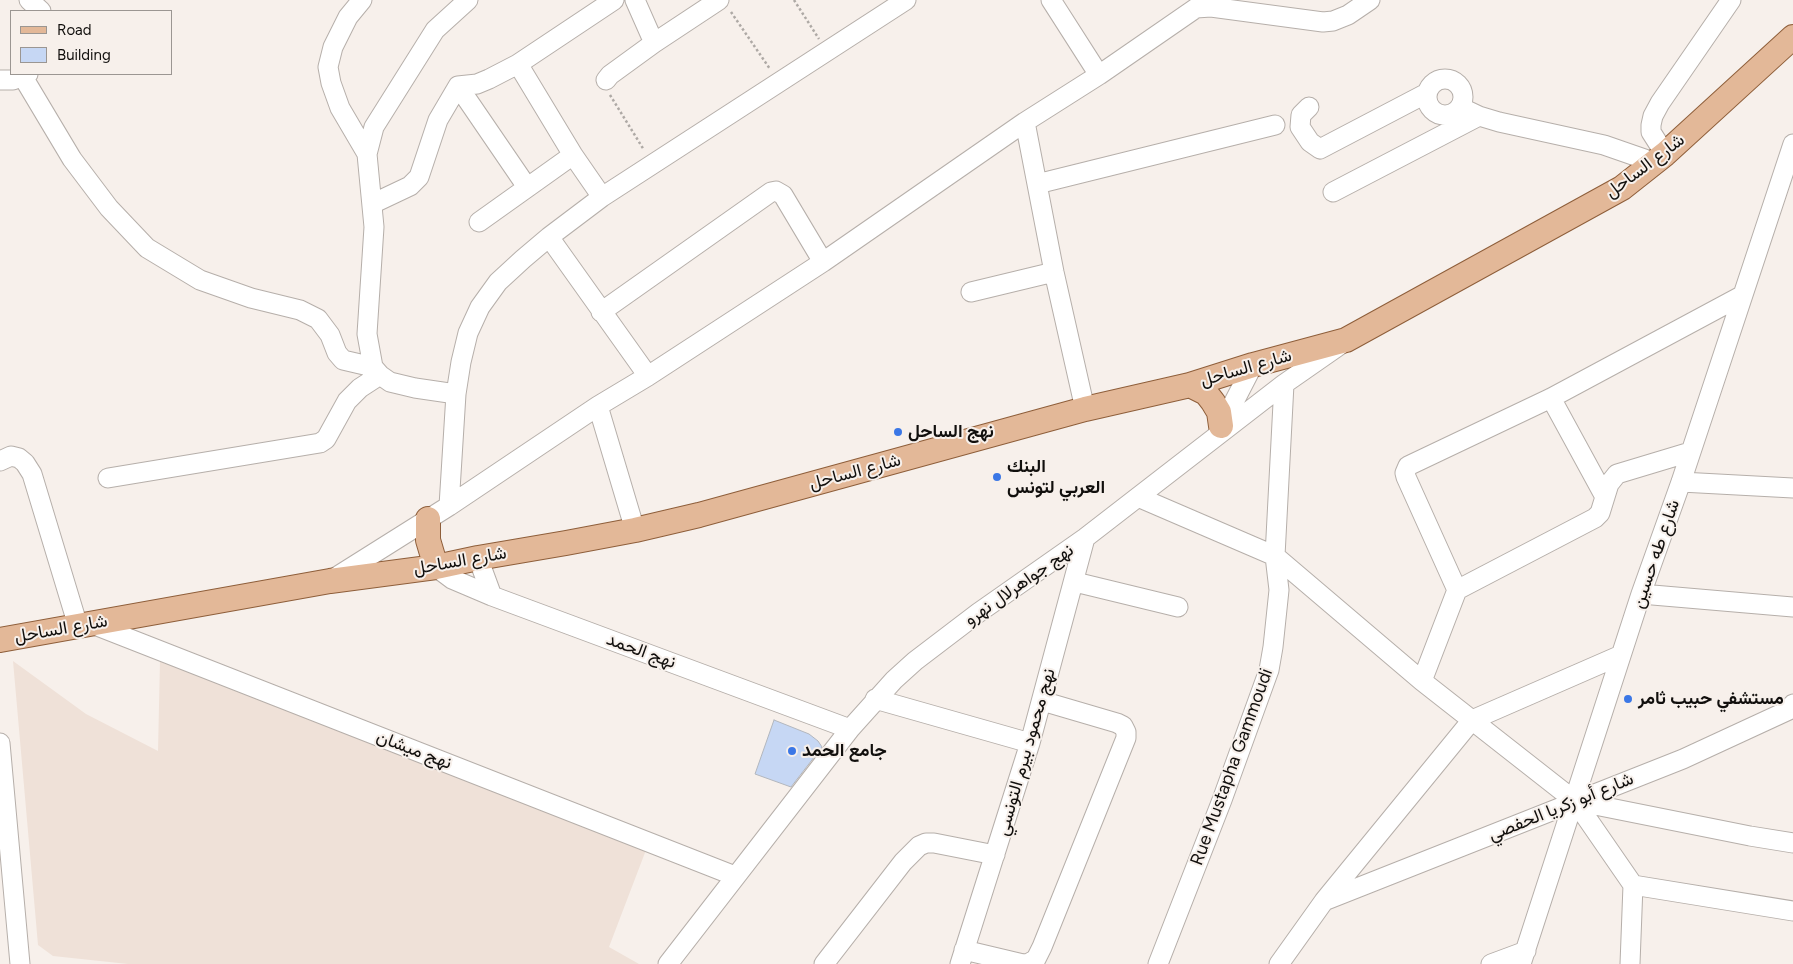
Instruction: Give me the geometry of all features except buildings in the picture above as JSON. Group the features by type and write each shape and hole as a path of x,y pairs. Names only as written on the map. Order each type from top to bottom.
{"main road":[{"name":"شارع الساحل","path":"0,640 330,581 436,567 635,530 699,515 1085,409 1190,385 1253,365 1346,340 1622,188 1659,158 1793,37"},
{"path":"1190,385 1206,393 1219,412 1218,432"},
{"path":"428,520 428,540 436,567"}],"street":[{"path":"362,0 348,17 333,47 328,67 331,83 340,108 367,154"},
{"path":"377,371 367,334 374,226 367,154 374,127 435,30 468,0"},
{"path":"458,86 477,84 518,64 614,0"},
{"path":"635,0 654,43"},
{"path":"449,506 456,394 461,362 468,334 480,307 498,282 522,259 602,197 906,0"},
{"path":"1051,0 1099,75"},
{"path":"330,581 428,520 598,406 648,376 823,262 1025,122 1099,75 1196,8 1323,22 1333,21 1348,15 1370,0"},
{"path":"1460,107 1479,116 1546,134 1659,158 1650,125 1653,116 1731,0"},
{"path":"606,80 610,75 654,43 723,4"},
{"path":"518,64 573,155 602,197"},
{"path":"0,80 13,80 25,75 72,159 110,208 147,248 200,280 251,298 300,310 318,319 330,335 337,353 343,360 377,371 390,382 456,394"},
{"path":"1309,107 1301,115 1300,127 1310,142 1320,149 1427,93 1434,82 1446,78 1452,80 1461,88 1463,101 1456,112 1450,115 1437,114 1428,105 1427,93"},
{"path":"372,204 410,186 419,177 438,120 458,86"},
{"path":"458,86 527,187"},
{"path":"1333,192 1479,116"},
{"path":"1025,122 1054,272 1085,409"},
{"path":"1037,184 1275,125"},
{"name":"شارع طه حسين","path":"1523,958 1641,594 1681,482 1793,144"},
{"path":"478,222 573,155"},
{"path":"600,312 771,192 780,192 783,195 823,262"},
{"path":"549,237 600,312 648,376"},
{"path":"971,292 1054,272"},
{"path":"1457,590 1406,477 1406,469 1412,464 1551,398 1743,296"},
{"name":"نهج جواهرلال نهرو","path":"676,962 735,876 850,729 875,699 915,661 978,613 1085,538 1218,432 1346,340"},
{"path":"1218,432 1253,365"},
{"path":"108,478 320,443 326,439 347,401 377,371"},
{"name":"Rue Mustapha Gammoudi","path":"1158,964 1222,800 1269,670 1279,590 1274,556 1284,384"},
{"path":"1551,398 1605,497"},
{"path":"598,406 635,530"},
{"path":"1422,681 1457,590 1595,518 1603,508 1609,484 1617,474 1690,452"},
{"path":"0,461 11,456 19,458 25,463 32,474 85,625"},
{"path":"1681,482 1793,488"},
{"path":"1138,497 1274,556 1422,681 1575,801 1633,885 1630,964"},
{"name":"نهج محمود بيرم التونسي","path":"962,957 1030,743 1085,538"},
{"path":"478,558 492,596"},
{"name":"نهج الحمد","path":"436,567 452,579 492,596 850,729"},
{"path":"1074,582 1178,606"},
{"path":"1641,594 1793,606"},
{"name":"نهج ميشان","path":"85,625 735,876"},
{"path":"1279,964 1324,901 1472,720 1621,655"},
{"path":"875,699 1030,743"},
{"path":"962,957 1023,964 1036,959 1126,738 1123,726 1117,723 1042,701"},
{"name":"شارع أبو زكريا الحفصي","path":"1324,901 1683,759 1792,709"},
{"path":"0,743 3,800 20,964"},
{"path":"1575,801 1793,843"},
{"path":"824,964 903,862 918,846 934,843 995,855"},
{"path":"1633,885 1793,911"},
{"path":"1292,946 1299,964"},
{"path":"1491,964 1523,958"}],"path":[{"path":"794,0 827,51"},
{"path":"723,4 780,83"},
{"path":"606,80 606,89 653,164"}],"shaded area":[{"path":"13,661 86,714 158,751 160,661 646,850 609,947 639,964 128,964 53,956 38,945"}],"place":[{"name":"نهج الساحل","path":"898,432"},
{"name":"البنك العربي لتونس","path":"997,477"},
{"name":"مستشفي حبيب ثامر","path":"1628,699"},
{"name":"جامع الحمد","path":"792,751"}]}
